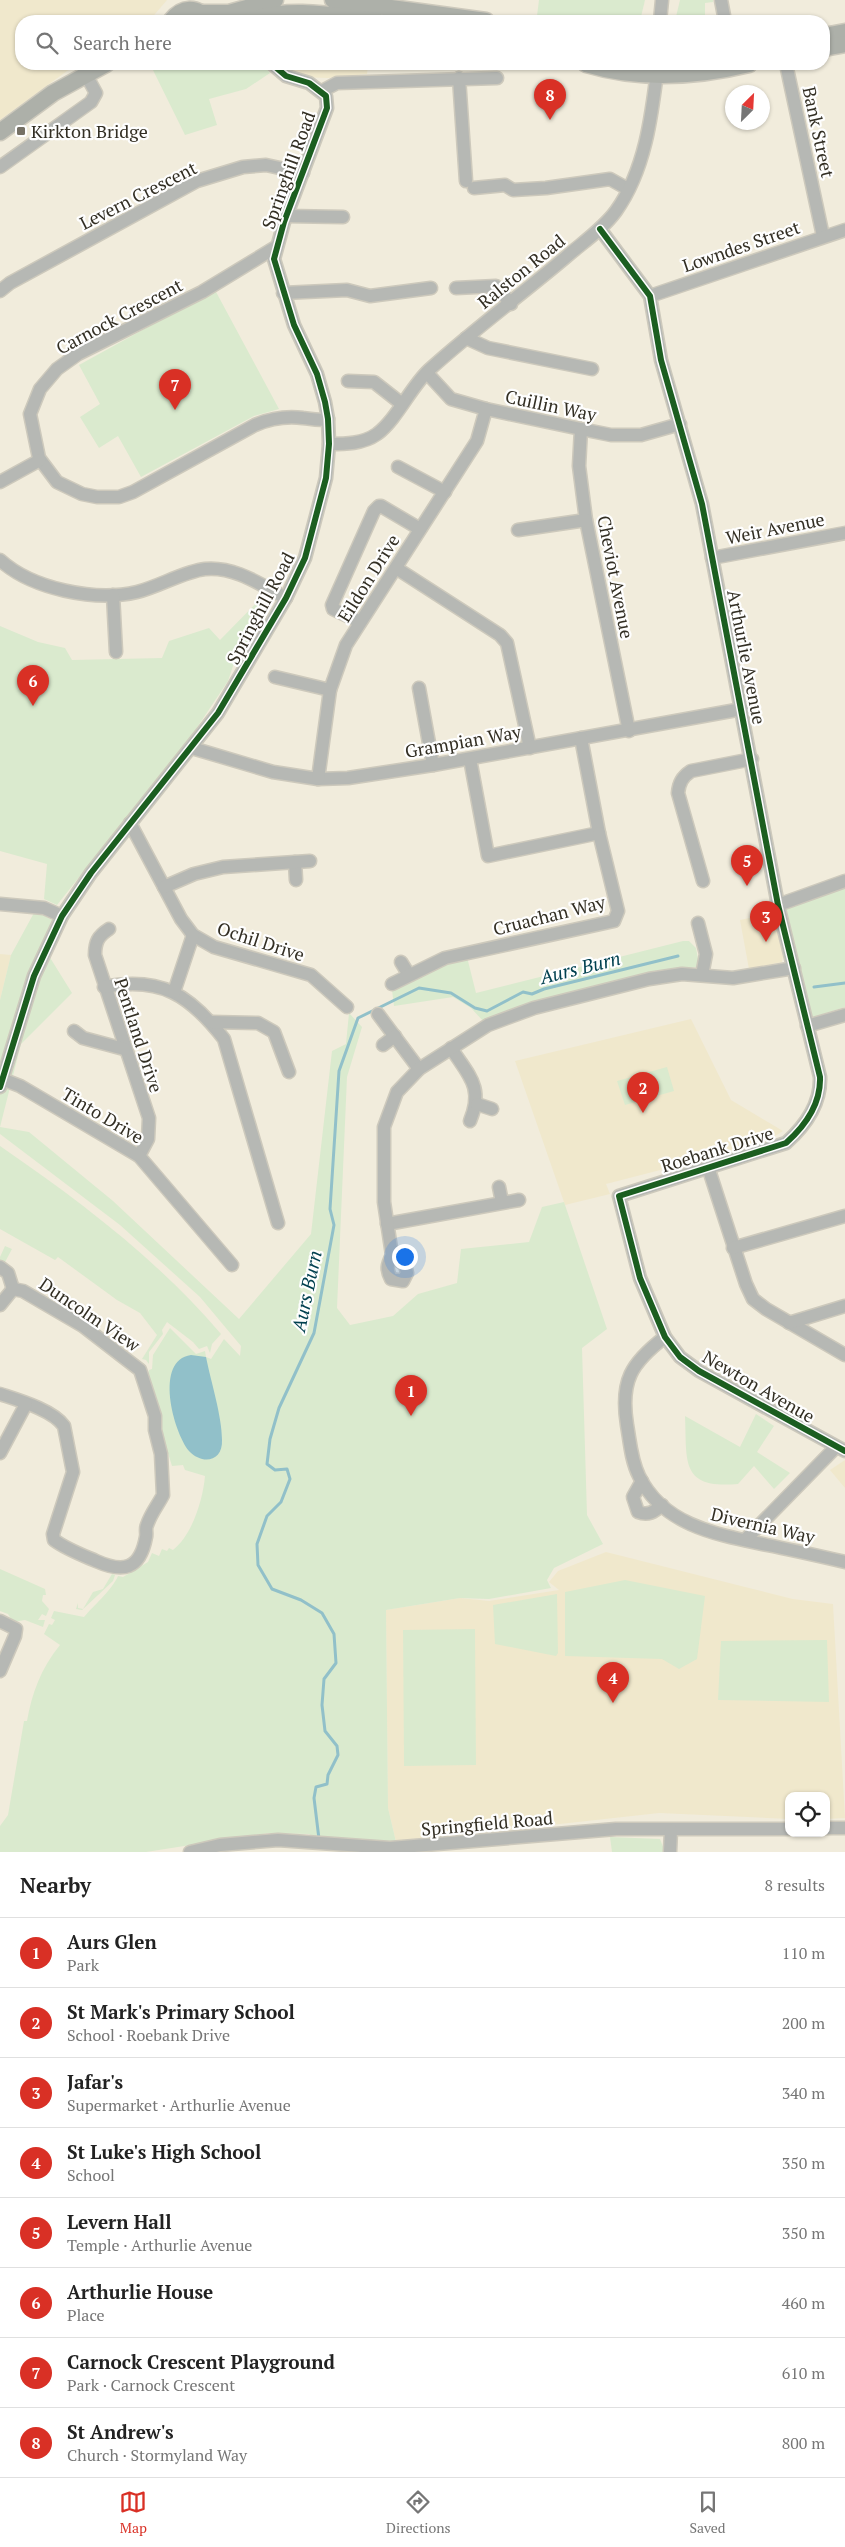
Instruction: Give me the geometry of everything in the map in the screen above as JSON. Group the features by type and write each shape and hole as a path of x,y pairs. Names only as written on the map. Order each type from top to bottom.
{"main road":[{"path":"174,15 188,10 229,13 275,0"},
{"path":"333,0 442,15"},
{"path":"277,15 301,13 320,15"},
{"path":"830,35 845,32"},
{"path":"830,47 845,44"},
{"path":"0,132 53,93 93,70"},
{"path":"612,70 657,70 698,74 718,70"}],"street":[{"path":"661,15 662,0"},
{"path":"721,0 724,15"},
{"name":"Springhill Road","path":"1,1083 34,976 62,916 130,823 192,748 218,713 286,598 305,558 317,520 326,478 329,444 328,419 316,374 283,293 274,259 286,216 327,108 326,96 322,91 309,83 286,76 279,70"},
{"name":"Ralston Road","path":"329,444 367,440 380,432 427,373 466,338 511,304 616,212 628,189 651,123 657,70"},
{"name":"Bank Street","path":"787,70 823,236"},
{"path":"0,167 91,102 96,93 85,74"},
{"path":"459,78 470,185 505,185 513,190 610,179 628,189"},
{"path":"322,91 337,82 497,78"},
{"name":"Levern Crescent","path":"0,291 10,283 197,181 243,167 266,165 303,173"},
{"path":"286,216 343,217"},
{"path":"600,228 650,296"},
{"name":"Lowndes Street","path":"650,296 845,230"},
{"name":"Carnock Crescent","path":"276,247 202,292 120,331 57,368 40,389 30,414 40,460 57,482 82,494 97,497 119,497 145,486 255,425 268,420 302,418 315,421 328,419"},
{"path":"456,288 496,286 511,304"},
{"path":"283,293 347,290 370,296 431,288"},
{"name":"Arthurlie Avenue","path":"650,296 661,360 702,504 752,759 756,792 778,905 807,1026"},
{"path":"466,338 488,348 592,369"},
{"name":"Cuillin Way","path":"427,373 451,399 486,409 581,429 611,435 641,435 680,424"},
{"path":"348,381 374,382 402,404"},
{"name":"Eildon Drive","path":"318,779 330,690 344,651 360,622 477,441 486,409"},
{"name":"Cheviot Avenue","path":"581,429 579,466 586,520 629,731"},
{"path":"0,482 40,460"},
{"path":"398,467 445,492"},
{"path":"360,622 333,608 332,605 374,511 378,506 382,506 420,529"},
{"path":"518,530 586,520"},
{"name":"Weir Avenue","path":"712,558 845,533"},
{"path":"0,560 33,579 60,589 87,594 113,596 136,592 205,569 230,571 245,576 286,598"},
{"path":"396,568 500,634 507,643 530,748"},
{"path":"113,596 116,652"},
{"path":"275,677 330,690"},
{"path":"419,688 433,765"},
{"name":"Grampian Way","path":"192,748 273,772 318,779 348,778 470,759 742,709"},
{"path":"470,759 488,856 599,833 581,738"},
{"path":"703,881 678,793 679,783 684,775 691,771 752,759"},
{"name":"Ochil Drive","path":"130,823 164,887 193,935 214,947 311,975 347,1007"},
{"name":"Cruachan Way","path":"392,984 453,955 614,921 618,911 599,833"},
{"path":"295,862 296,880"},
{"path":"164,887 194,874 223,867 310,862"},
{"path":"778,905 845,881"},
{"path":"0,904 44,908 62,916"},
{"path":"698,923 706,954 702,975"},
{"name":"Pentland Drive","path":"109,929 99,935 95,944 95,955 124,1049 149,1118 148,1139 139,1156"},
{"path":"174,992 193,935"},
{"path":"401,962 409,975"},
{"path":"392,1256 384,1202 384,1127 397,1092 419,1069 488,1025 534,1008 649,979 682,974 733,978 794,968"},
{"path":"104,987 126,983 156,986 174,992 211,1022 224,1039 230,1052 275,1204 278,1223"},
{"path":"378,1014 419,1069"},
{"path":"807,1026 845,1015"},
{"path":"211,1022 258,1023 274,1032 289,1072"},
{"name":"Roebank Drive","path":"619,1196 786,1143 798,1132 808,1118 820,1089 820,1077 807,1026"},
{"path":"74,1031 83,1038 124,1049"},
{"path":"383,1045 395,1036"},
{"path":"451,1048 473,1083 477,1104 470,1121"},
{"name":"Tinto Drive","path":"1,1083 20,1086 139,1156 232,1265"},
{"path":"477,1104 492,1110"},
{"path":"708,1167 733,1248 753,1299 789,1323 845,1355"},
{"path":"499,1187 502,1202"},
{"name":"Newton Avenue","path":"619,1196 640,1278 664,1337 680,1356 699,1371 841,1449"},
{"path":"388,1224 519,1200"},
{"path":"733,1248 845,1216"},
{"name":"Duncolm View","path":"0,1267 8,1273 13,1289"},
{"name":"Duncolm View","path":"0,1305 13,1289"},
{"name":"Duncolm View","path":"0,1394 60,1420 64,1426 73,1472 53,1534 54,1540 106,1565 120,1569 132,1565 144,1545 146,1528 154,1506 163,1495 161,1454 155,1430 155,1416 140,1370 83,1326 24,1290 13,1289"},
{"path":"789,1323 845,1306"},
{"name":"Divernia Way","path":"664,1337 643,1353 636,1363 627,1388 626,1420 632,1459 642,1481 662,1505 692,1525 709,1532 845,1562"},
{"path":"0,1453 26,1404"},
{"path":"744,1540 841,1449"},
{"path":"642,1481 632,1497 638,1512 644,1514 652,1513 662,1505"},
{"path":"0,1621 16,1629 16,1636 0,1671"},
{"path":"830,1828 845,1828"},
{"name":"Springfield Road","path":"190,1852 220,1845 278,1840 325,1845 390,1848 616,1829 785,1829"},
{"path":"670,1852 671,1830"}],"shaded area":[{"path":"0,0 167,0 154,15 15,15 15,70 69,70 0,120"},
{"path":"290,70 367,70 367,74 328,78 302,77"},
{"path":"774,913 783,957 782,962 749,969 740,920"},
{"path":"0,954 11,955 0,1000"},
{"path":"691,1019 731,1100 783,1131 767,1141 738,1150 606,1184 610,1194 565,1205 515,1061"},
{"path":"845,1460 845,1488 830,1470"},
{"path":"606,1552 793,1599 833,1604 845,1818 830,1819 830,1792 785,1792 785,1819 659,1813 396,1842 388,1808 386,1610 460,1598 489,1601 559,1590 549,1582 558,1571"}],"green space":[{"path":"539,0 645,0 641,15 537,15"},
{"path":"680,0 713,0 713,2 705,3 705,15 676,15"},
{"path":"153,70 268,70 270,73 246,89 209,99 217,125 185,135"},
{"path":"215,290 279,409 254,416 141,477 118,436 99,448 80,417 100,404 79,365"},
{"path":"264,595 266,601 259,626 235,660 228,681 190,738 57,905 44,899 47,864 0,851 0,626 38,642 65,648 72,660 162,658 169,641 209,628 220,640"},
{"path":"845,885 845,1007 810,1018 786,907"},
{"path":"35,911 62,925 49,956 72,993 21,1044 0,1127 0,1000 11,955"},
{"path":"689,941 696,948 699,964 697,967 652,972 484,1022 471,1008 453,997 394,1006 392,990 441,966 467,957 476,993"},
{"path":"349,1013 362,1027 347,1077 337,1308 350,1325 393,1316 418,1294 457,1283 461,1249 529,1242 542,1207 564,1202 607,1329 582,1348 587,1515 603,1544 554,1568 547,1580 551,1588 489,1599 460,1598 386,1610 388,1808 396,1842 317,1839 309,1834 268,1833 146,1852 0,1852 0,1826 8,1815 24,1721 27,1721 35,1691 43,1672 60,1645 44,1634 49,1624 52,1625 55,1620 51,1618 54,1611 84,1617 107,1592 118,1576 123,1577 148,1562 152,1553 159,1556 162,1549 167,1551 169,1548 173,1550 186,1535 199,1506 205,1476 185,1470 183,1465 172,1466 168,1453 165,1452 147,1376 149,1370 152,1369 153,1355 170,1328 196,1354 205,1351 206,1357 211,1359 224,1339 240,1356 241,1346 200,1297 120,1225 0,1134 0,1127 29,1132 113,1201 239,1319 311,1234 332,1051 346,1044"},
{"path":"667,1067 674,1091 625,1105 617,1081"},
{"path":"0,1146 88,1210 171,1281 221,1334 212,1344 210,1353 207,1346 199,1349 167,1322 162,1330 163,1334 149,1352 149,1364 146,1360 142,1359 157,1335 140,1313 117,1300 58,1257 55,1260 0,1229"},
{"path":"5,1246 12,1249 4,1264 0,1262 0,1257"},
{"path":"756,1414 774,1426 757,1452 790,1473 774,1489 754,1466 738,1484 706,1482 696,1477 687,1459 685,1416 740,1447"},
{"path":"0,1569 45,1589 46,1595 43,1595 42,1601 49,1609 46,1616 42,1614 38,1620 45,1620 43,1627 25,1620 13,1622 8,1614 0,1611"},
{"path":"112,1574 115,1575 113,1581 82,1610 76,1609 78,1603 78,1608 83,1609 93,1592 103,1589"},
{"path":"625,1580 705,1596 697,1659 679,1669 662,1659 565,1656 565,1592"},
{"path":"557,1594 558,1653 556,1656 495,1644 493,1605"},
{"path":"475,1629 476,1765 404,1766 403,1630"},
{"path":"827,1640 829,1702 718,1700 721,1641"},
{"path":"610,1837 660,1839 665,1852 612,1852"}],"water":[{"path":"191,1355 206,1357 218,1410 222,1431 221,1447 219,1453 211,1459 200,1458 189,1451 177,1428 173,1413 170,1382 173,1369 180,1360"}],"waterway":[{"name":"Aurs Burn","path":"319,1839 314,1798 316,1787 327,1784 328,1775 338,1755 337,1746 325,1731 322,1705 324,1679 336,1663 334,1634 322,1613 301,1600 272,1589 258,1565 257,1544 267,1516 281,1502 290,1479 287,1469 275,1470 267,1464 270,1439 279,1408 314,1333 334,1225 330,1209 339,1071 358,1018 419,988 451,993 475,1008 487,1011 523,992 532,994 544,989 678,956"},
{"name":"Aurs Burn","path":"814,987 845,983"}],"cycle path":[{"path":"0,1087 34,976 62,916 91,873 218,713 286,598 305,558 326,478 329,444 328,419 317,374 294,325 274,259 284,222 327,108 326,96 309,83 286,76 279,70"},
{"path":"600,229 650,296 661,360 702,504 778,905 820,1077 820,1087 815,1105 805,1122 786,1143 619,1196 640,1278 665,1337 680,1357 699,1371 845,1451"}],"place":[{"name":"St Andrew's","path":"550,120"},
{"name":"Kirkton Bridge","path":"21,131"},
{"name":"Carnock Crescent Playground","path":"175,410"},
{"name":"Arthurlie House","path":"33,706"},
{"name":"Levern Hall","path":"747,886"},
{"name":"Jafar's","path":"766,942"},
{"name":"St Mark's Primary School","path":"643,1113"},
{"name":"Aurs Glen","path":"411,1416"},
{"name":"St Luke's High School","path":"613,1703"}]}
